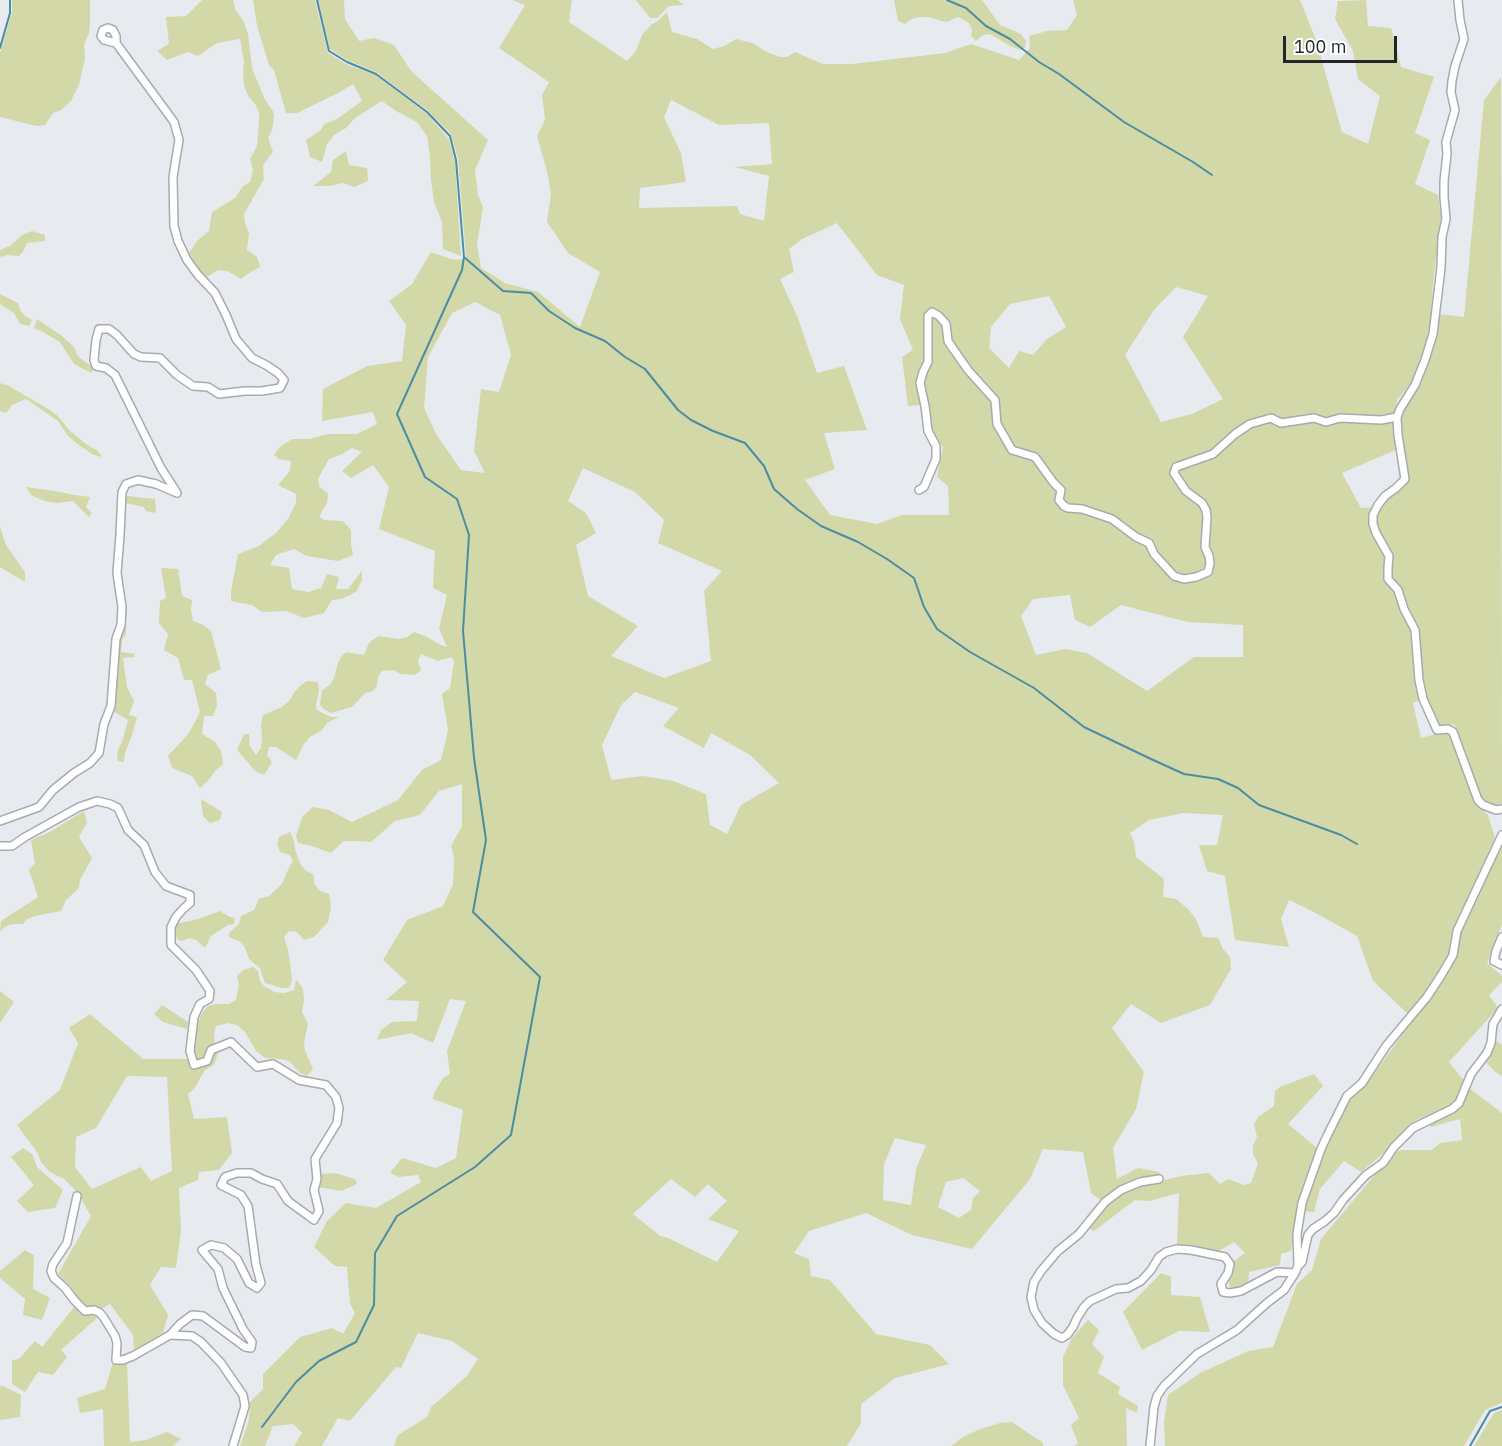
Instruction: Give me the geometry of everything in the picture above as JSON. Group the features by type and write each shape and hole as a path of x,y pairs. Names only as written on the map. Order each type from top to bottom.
{"street":[{"path":"1458,0 1464,39 1452,81 1451,92 1455,110 1446,142 1444,197 1446,219 1442,237 1441,268 1433,334 1415,385 1397,417 1405,479 1378,505 1373,515 1373,524 1389,556 1389,579 1398,590 1404,609 1415,630 1419,680 1423,699 1433,722 1437,730 1448,729 1453,732 1478,801 1496,810 1502,808"},
{"path":"0,821 39,807 53,790 90,763 99,753 104,724 111,706 116,639 121,625 122,607 117,573 122,492 126,484 138,480 156,484 177,493 161,468 115,375 106,368 96,366 93,360 99,329 109,329 134,354 141,357 160,358 192,386 208,387 219,394 280,388 284,380 278,373 252,358 236,339 215,293 187,260 174,226 173,177 179,140 174,122 116,43"},
{"path":"920,490 924,487 936,459 936,446 928,431 920,383 922,372 928,363 928,316 932,312 946,324 948,341 964,364 995,400 997,424 1012,450 1035,457 1053,483 1061,490 1059,500 1064,506 1082,509 1112,519 1136,537 1149,543 1154,554 1174,576 1184,579 1209,572 1210,563 1204,547 1207,528 1206,510 1202,503 1186,491 1174,473 1176,467 1213,454 1250,424 1271,418 1281,423 1314,418 1326,422 1340,418 1381,420 1397,417"},
{"path":"0,846 12,846 79,807 97,801 118,808 128,830 144,844 154,872 166,886 190,895 189,903 176,917 171,927 171,945 196,970 210,991 209,999 200,1004 194,1017 190,1051 194,1065 207,1061 211,1050 231,1042 257,1066 273,1064 299,1080 326,1085 336,1097 339,1108 338,1123 315,1159 317,1179 314,1190 319,1211 314,1220 288,1201 277,1184 251,1173 237,1173 225,1177 221,1185 241,1195 248,1206 256,1265 261,1283 257,1288 249,1283 237,1259 224,1248 211,1245 202,1250 218,1269 223,1288 252,1342 251,1348 244,1347 203,1316 192,1315 170,1335 133,1356 116,1360 115,1335 104,1318 94,1310 85,1311 54,1278 51,1271 52,1264 67,1243 77,1196"},
{"path":"1297,1270 1297,1233 1302,1203 1328,1134 1347,1096 1362,1083 1386,1046 1427,997 1442,974 1453,955 1457,931 1502,835"},
{"path":"1502,937 1494,961 1502,965"},
{"path":"1150,1446 1154,1407 1157,1396 1164,1386 1197,1354 1237,1330 1284,1290 1302,1262 1308,1235 1334,1214 1343,1200 1366,1175 1383,1163 1413,1128 1452,1109 1459,1103 1471,1074 1487,1053 1491,1043 1493,1024 1502,1009"},
{"path":"1159,1179 1140,1182 1121,1190 1104,1202 1079,1234 1058,1251 1041,1271 1034,1282 1031,1297 1034,1310 1042,1323 1054,1334 1062,1338 1067,1335 1090,1301 1141,1281 1159,1257 1176,1249 1226,1257 1230,1264 1228,1273 1221,1284 1223,1292 1241,1291 1277,1272 1297,1270"},
{"path":"170,1335 192,1336 201,1342 221,1363 243,1395 245,1406 233,1446"}],"green space":[{"path":"12,0 90,0 89,33 84,45 85,58 79,85 71,101 61,110 53,113 45,125 37,126 0,117 0,53 12,12"},
{"path":"202,0 233,0 248,34 252,68 274,116 268,138 273,152 263,165 264,179 244,214 249,233 247,250 257,257 260,267 241,279 227,271 218,270 204,279 189,253 197,241 209,231 212,212 235,198 243,186 250,182 253,170 250,159 257,146 259,112 244,86 244,62 240,39 217,43 198,56 188,52 167,60 157,51 169,44 166,17 186,16"},
{"path":"253,0 315,0 328,53 348,65 376,75 427,114 449,139 455,162 461,256 443,249 442,222 434,202 427,136 417,122 382,101 334,135 327,144 322,162 310,157 306,140 321,130 324,124 337,119 362,101 353,84 297,113 286,113 274,70 269,65 257,26"},
{"path":"318,0 344,0 345,19 359,41 374,38 394,45 411,71 488,140 475,170 478,195 483,207 477,244 481,268 505,283 538,292 580,327 600,272 568,253 547,222 551,194 537,136 545,120 542,95 549,82 499,48 525,5 512,0 572,0 569,22 627,61 636,51 642,35 667,12 672,32 697,39 713,49 736,39 753,43 780,57 787,57 795,52 823,64 852,64 945,53 971,44 1019,60 1030,48 1029,36 1047,31 1067,30 1077,15 1073,0 1300,0 1316,40 1342,132 1368,144 1380,96 1358,79 1353,51 1335,19 1338,1 1366,0 1368,26 1391,28 1401,67 1434,77 1415,133 1430,140 1415,184 1438,195 1441,217 1431,317 1425,346 1414,379 1397,400 1395,413 1381,417 1339,414 1324,420 1314,414 1282,420 1272,414 1259,417 1232,432 1211,450 1172,466 1171,475 1186,495 1202,508 1201,540 1202,549 1207,557 1206,569 1195,574 1185,575 1176,572 1150,540 1124,526 1113,515 1082,506 1068,506 1063,500 1065,487 1054,479 1036,455 1014,447 1001,423 996,399 955,349 949,338 948,321 931,309 924,315 923,362 917,384 921,405 908,406 902,357 913,350 900,319 904,285 877,275 837,223 802,239 789,249 794,272 780,279 797,316 817,373 844,366 867,430 824,433 835,469 805,480 830,515 877,524 902,515 949,515 948,486 937,477 943,447 933,433 923,382 931,363 929,352 932,314 945,325 946,342 952,352 967,373 994,401 995,425 1011,452 1034,460 1058,492 1057,501 1064,509 1111,521 1148,545 1155,557 1175,578 1187,581 1211,574 1213,563 1206,546 1209,527 1207,508 1187,488 1177,473 1178,469 1216,456 1237,436 1263,421 1272,420 1283,426 1315,421 1327,424 1341,419 1381,423 1395,420 1398,449 1342,473 1361,508 1374,507 1370,518 1371,527 1388,556 1385,569 1387,580 1414,630 1416,681 1421,700 1413,703 1421,738 1449,733 1475,803 1488,815 1495,838 1455,930 1441,973 1409,1015 1373,981 1357,936 1289,900 1281,919 1289,947 1235,940 1225,876 1207,871 1199,845 1217,845 1223,815 1183,813 1149,820 1130,833 1136,857 1164,879 1163,897 1176,899 1188,909 1196,919 1203,937 1218,938 1230,957 1231,969 1210,1005 1161,1023 1131,1004 1112,1028 1144,1072 1136,1109 1113,1148 1117,1179 1138,1168 1160,1172 1159,1177 1137,1180 1102,1201 1091,1193 1083,1152 1043,1149 1030,1179 972,1249 912,1235 866,1213 809,1231 794,1253 809,1259 811,1276 830,1280 876,1334 930,1345 949,1364 895,1378 861,1404 861,1423 847,1446 394,1446 398,1435 427,1417 431,1407 467,1376 478,1359 452,1341 418,1333 401,1368 396,1367 350,1421 338,1418 322,1446 294,1446 302,1433 293,1424 273,1426 265,1446 240,1446 249,1420 250,1402 263,1389 263,1374 300,1337 332,1328 343,1334 355,1313 350,1304 347,1267 335,1266 314,1247 327,1221 346,1203 376,1208 421,1182 418,1175 399,1177 390,1173 402,1158 436,1168 456,1158 463,1110 433,1099 443,1078 450,1074 447,1051 466,1001 450,999 433,1043 411,1033 377,1040 381,1030 392,1022 417,1021 419,1001 386,1000 407,982 383,960 407,920 443,906 453,884 454,857 451,846 462,826 462,784 439,791 420,815 395,821 371,842 344,841 331,853 298,843 296,836 302,817 313,807 329,810 352,822 398,800 422,770 441,760 448,730 442,694 450,688 454,662 452,657 438,661 421,654 418,661 421,670 415,675 401,674 393,670 382,671 373,691 365,693 352,707 331,713 320,705 322,690 330,685 341,657 346,652 364,655 371,641 379,636 398,639 414,632 447,647 439,629 447,595 433,588 435,551 379,529 389,487 373,465 351,478 342,471 362,452 352,448 329,459 318,479 319,486 328,494 327,503 319,517 325,520 343,521 351,530 353,555 338,561 307,556 294,549 276,555 270,565 289,568 292,589 308,592 321,588 327,574 339,577 336,589 348,589 362,571 362,580 356,592 341,599 332,600 324,613 304,618 286,611 262,612 252,605 231,601 238,554 259,546 276,533 288,519 296,503 296,494 278,485 290,471 291,461 279,459 274,455 280,447 292,439 309,439 328,434 357,434 377,424 373,412 322,421 323,389 367,366 402,361 406,325 389,301 412,284 431,252 451,259 465,260 466,256 458,159 451,134 427,110 376,72 347,60 330,49","holes":["671,100 719,125 769,123 772,164 735,167 769,176 764,221 740,214 737,206 639,208 640,188 686,182 681,153 664,117","1176,287 1208,296 1183,337 1223,399 1192,414 1161,422 1125,355 1154,310","1049,296 1066,327 1047,339 1033,355 1019,351 1009,368 989,348 991,327 1010,304","475,302 500,315 511,355 499,392 481,389 474,451 485,473 461,470 436,434 424,408 428,357 452,313","583,468 635,492 664,520 658,543 722,571 704,591 711,661 664,678 611,656 638,626 588,596 576,545 596,533 586,513 568,501","1070,595 1075,620 1090,627 1121,605 1188,622 1243,625 1243,657 1194,657 1147,691 1087,653 1065,649 1036,655 1021,616 1033,599","635,692 679,708 663,726 704,748 711,733 750,755 779,783 741,805 727,834 710,825 706,794 673,781 643,776 611,780 602,745 621,705","895,1138 926,1145 916,1169 911,1205 883,1200 884,1164","963,1178 980,1191 973,1198 971,1210 959,1218 938,1207 946,1182","671,1179 695,1197 708,1184 727,1201 708,1219 739,1231 717,1262 660,1236 633,1214"]},
{"path":"636,0 678,0 684,5 669,6 657,18 650,18"},
{"path":"894,0 982,0 1000,25 1021,34 1026,41 1025,47 1021,50 1012,47 990,34 983,35 976,41 971,36 972,30 969,23 958,17 947,22 930,17 918,17 905,24 898,21"},
{"path":"1501,77 1502,805 1495,806 1485,803 1481,798 1454,724 1439,728 1425,697 1418,629 1401,588 1390,577 1392,554 1378,532 1376,515 1386,497 1408,479 1399,416 1418,385 1438,314 1464,317 1484,100"},
{"path":"346,151 349,165 367,168 368,181 354,187 343,183 313,186 331,172 333,160"},
{"path":"32,231 45,235 45,241 27,243 19,256 0,257 0,250"},
{"path":"0,294 18,303 20,310 32,320 29,326 20,324 14,313 0,304"},
{"path":"37,319 74,347 77,355 94,368 91,373 74,364 60,342 34,328"},
{"path":"0,383 50,410 69,430 98,451 102,457 80,446 68,436 58,421 26,399 12,405 6,413 0,411"},
{"path":"26,487 90,497 86,507 92,513 89,517 73,501 57,503 44,501 31,495"},
{"path":"127,496 155,499 156,513 146,511 144,507 125,503"},
{"path":"0,527 6,545 25,572 25,582 0,567"},
{"path":"161,568 178,569 182,596 192,600 193,621 211,631 221,669 208,675 205,684 216,693 217,705 213,716 204,716 202,734 215,742 221,751 223,764 200,788 192,776 172,768 168,756 189,733 200,712 192,680 184,680 178,658 164,650 168,634 159,623 160,601 166,598"},
{"path":"125,607 126,634 122,640 121,652 135,654 134,657 123,658 127,687 134,701 129,715 137,717 124,762 117,761 118,750 128,720 113,711 116,699 117,642"},
{"path":"307,681 318,682 316,709 332,717 339,717 327,723 321,731 310,737 296,760 276,747 269,747 267,755 272,762 264,775 255,771 237,750 244,734 249,734 250,746 256,755 261,748 263,715 282,707"},
{"path":"201,799 222,812 220,820 210,823 203,816"},
{"path":"84,811 87,822 79,837 92,858 80,880 79,888 66,900 61,911 35,916 27,919 23,924 6,926 0,932 1,921 38,897 29,870 35,863 31,840 48,833"},
{"path":"290,832 301,865 313,874 315,885 320,891 329,894 331,907 328,922 314,937 304,940 297,932 289,931 284,937 292,979 288,988 282,988 265,983 260,968 249,959 244,946 239,941 229,937 229,933 239,924 241,916 254,910 259,899 269,896 282,884 293,862 290,855 280,852 277,844 279,837"},
{"path":"1502,842 1502,924 1487,963 1502,976 1502,982 1489,995 1498,1008 1449,1062 1465,1082 1460,1094 1447,1108 1416,1120 1391,1147 1361,1172 1344,1161 1320,1189 1314,1212 1303,1211 1323,1149 1348,1097 1366,1084 1430,997 1456,956 1461,930"},
{"path":"220,911 235,918 234,924 228,925 211,936 205,948 196,940 177,939 176,924"},
{"path":"253,967 258,971 260,981 264,986 274,992 284,993 294,990 296,979 303,989 302,1012 308,1024 304,1042 305,1051 313,1069 306,1076 289,1061 265,1058 256,1051 245,1032 237,1025 228,1023 216,1026 215,1046 206,1060 196,1060 192,1049 203,1012 208,1006 229,1004 236,1000 239,984 237,976 243,970"},
{"path":"0,991 14,1002 0,1023"},
{"path":"162,1005 188,1022 187,1029 163,1022 154,1014"},
{"path":"90,1014 143,1059 188,1059 193,1068 208,1065 214,1052 219,1050 214,1065 205,1070 194,1089 188,1094 194,1119 227,1117 232,1153 219,1170 199,1172 198,1180 179,1188 181,1231 176,1268 161,1267 150,1285 168,1315 163,1333 134,1350 133,1335 110,1304 101,1309 95,1306 85,1308 69,1284 58,1274 91,1216 77,1192 64,1179 50,1172 41,1162 37,1152 17,1125 60,1090 78,1043 69,1028","holes":["127,1076 167,1077 172,1171 151,1181 141,1167 92,1189 75,1167 76,1137 96,1128"]},
{"path":"1495,1040 1502,1045 1502,1076 1485,1061"},
{"path":"1314,1074 1323,1086 1288,1124 1317,1148 1298,1203 1291,1251 1281,1254 1280,1265 1249,1272 1248,1283 1230,1288 1228,1279 1234,1261 1245,1253 1234,1242 1217,1252 1177,1245 1179,1193 1149,1201 1135,1200 1094,1231 1088,1228 1108,1203 1123,1192 1140,1186 1181,1176 1209,1173 1220,1184 1228,1179 1244,1185 1251,1183 1258,1163 1253,1154 1253,1146 1257,1137 1254,1124 1258,1117 1274,1106 1275,1091 1280,1087"},
{"path":"1469,1088 1502,1113 1502,1403 1485,1410 1464,1446 1165,1446 1164,1423 1168,1395 1200,1373 1248,1351 1273,1347 1297,1284 1312,1270 1321,1239 1377,1172 1399,1150 1432,1150 1440,1143 1462,1140 1460,1119 1431,1127 1428,1123 1455,1111 1462,1104"},
{"path":"23,1148 32,1154 37,1167 63,1190 55,1208 28,1212 17,1201 34,1185 11,1157"},
{"path":"335,1173 355,1179 357,1184 342,1191 317,1187 321,1174"},
{"path":"25,1250 34,1255 33,1289 50,1298 42,1320 23,1315 25,1299 0,1278 0,1271"},
{"path":"1161,1273 1171,1277 1171,1295 1200,1297 1210,1332 1179,1331 1142,1350 1123,1312"},
{"path":"75,1306 85,1314 95,1314 97,1318 61,1350 67,1357 53,1375 38,1372 25,1392 12,1384 12,1360 19,1359 35,1341 42,1347"},
{"path":"1088,1320 1099,1330 1092,1344 1104,1357 1098,1373 1120,1387 1118,1394 1138,1406 1137,1413 1126,1408 1127,1446 1074,1446 1078,1443 1071,1425 1079,1418 1063,1385 1063,1357 1072,1338"},
{"path":"113,1362 127,1364 130,1442 146,1440 167,1432 181,1439 173,1446 104,1446 103,1409 80,1413 77,1398 105,1389"},
{"path":"1,1385 21,1395 20,1417 0,1420"},
{"path":"1502,1410 1502,1446 1474,1446 1494,1413"},
{"path":"1012,1422 1043,1443 1043,1446 951,1446 980,1429"}],"waterway":[{"path":"0,48 10,13 10,0"},
{"path":"262,1427 296,1382 319,1361 356,1342 374,1305 375,1253 397,1216 475,1167 511,1135 540,977 473,912 486,840 474,758 463,631 469,535 457,499 425,477 397,414 462,270 464,257 456,160 450,136 427,112 376,74 347,62 329,51 317,0"},
{"path":"947,0 966,8 986,26 1010,39 1124,122 1212,175"},
{"path":"464,257 503,291 531,293 549,311 575,328 605,341 645,369 678,410 691,420 745,443 764,466 774,489 797,509 821,526 858,542 887,559 914,578 924,607 937,629 970,652 1034,688 1084,727 1184,774 1218,779 1238,788 1259,805 1341,835 1357,844"},
{"path":"1470,1446 1490,1411 1502,1407"}]}
